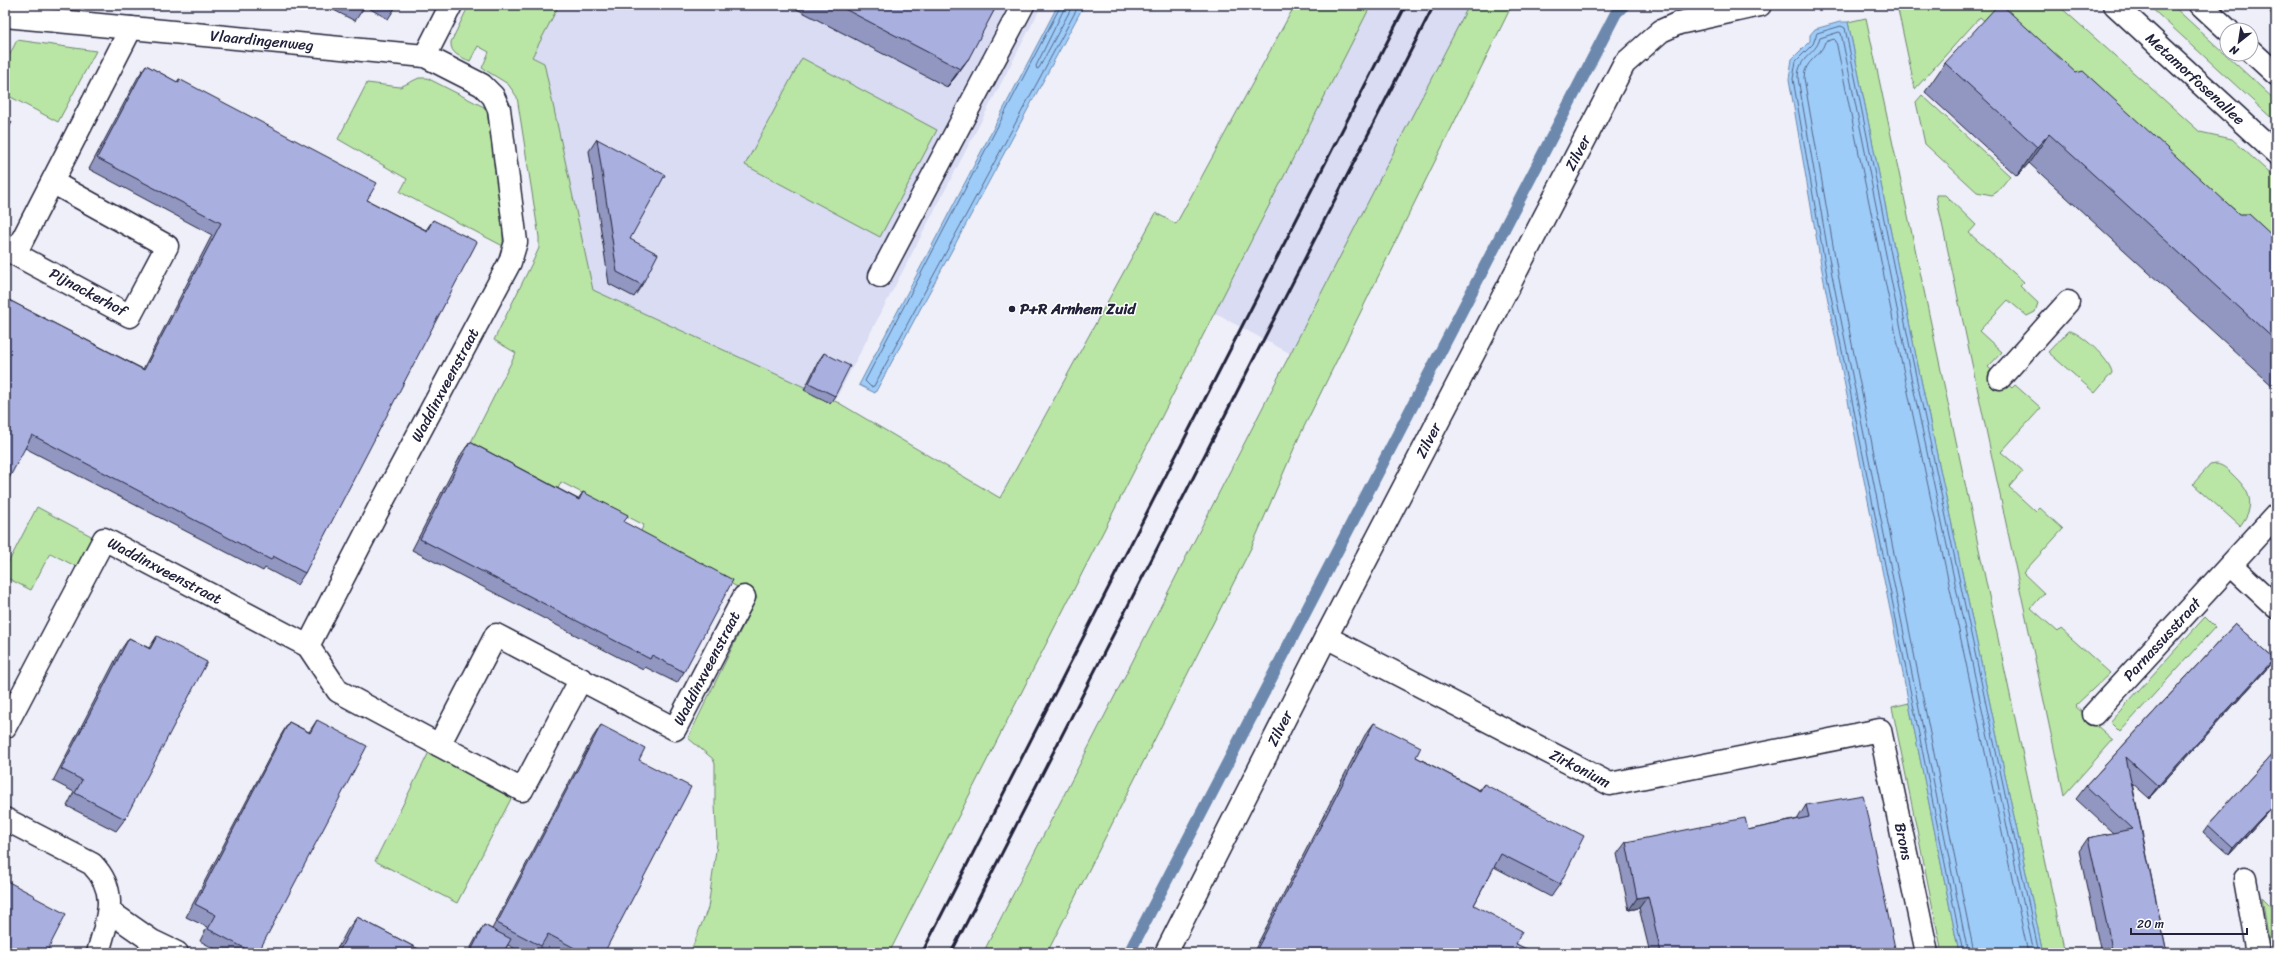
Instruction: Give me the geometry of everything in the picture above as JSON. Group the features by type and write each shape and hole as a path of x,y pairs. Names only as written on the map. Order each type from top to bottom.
{"street":[{"path":"425,56 451,5"},
{"path":"880,276 1022,5"},
{"name":"Zilver","path":"1166,953 1326,637 1624,64 1661,31 1679,23 1760,5"},
{"name":"Metamorfosenallee","path":"2114,5 2276,152"},
{"path":"2201,5 2219,22"},
{"name":"Vlaardingenweg","path":"5,16 425,56 482,85 493,96 498,109"},
{"name":"Pijnackerhof","path":"52,182 167,246 130,316 15,254 52,182 132,28"},
{"path":"2259,58 2276,74"},
{"name":"Waddinxveenstraat","path":"308,646 380,506 510,262 516,242 498,109"},
{"path":"2000,378 2068,302"},
{"name":"Parnassusstraat","path":"2094,714 2276,515"},
{"name":"Waddinxveenstraat","path":"5,727 104,539 308,646 338,691 522,790 581,679"},
{"path":"2230,565 2276,606"},
{"name":"Waddinxveenstraat","path":"439,744 496,634 676,729 744,597"},
{"name":"Zirkonium","path":"1326,637 1610,784 1880,730"},
{"name":"Brons","path":"1880,730 1927,953"},
{"path":"5,819 92,864 103,875 110,899 109,911 98,953"},
{"path":"2245,879 2258,953"},
{"path":"109,911 152,940 177,953"}],"shaded area":[{"path":"558,5 1042,5 830,410 593,290 544,63 532,57"},
{"path":"1344,5 1482,5 1293,355 1203,307"}],"green space":[{"path":"469,5 559,5 532,57 544,63 593,290 839,403 1000,498 1156,213 1176,224 1295,5 1371,5 889,953 690,953 708,908 717,843 715,764 713,759 688,738 757,597 638,536 644,525 561,482 555,495 468,448 516,353 494,340 539,248 539,237 517,97 508,84 482,68 489,52 478,46 470,61 454,52 451,46 451,42"},
{"path":"1469,5 1512,5 1299,437 1251,548 1047,953 983,953"},
{"path":"1897,5 2058,5 2200,132 2232,139 2276,179 2276,280 1980,17 1915,89"},
{"path":"2148,5 2172,5 2219,48 2219,62 2234,62 2276,101 2276,122"},
{"path":"2264,5 2276,5 2276,20 2275,18"},
{"path":"1866,18 2065,953 2043,953 1917,361 1848,22"},
{"path":"17,40 96,51 58,122 5,94 5,64"},
{"path":"802,58 937,130 880,237 745,165"},
{"path":"419,78 427,78 484,107 487,112 503,216 503,246 400,192 407,179 338,139 367,83 400,87"},
{"path":"1922,95 2010,176 1997,192 1992,195 1977,192 1925,144 1916,102"},
{"path":"1936,195 1945,195 1976,225 1969,233 2024,282 2020,286 2038,303 2035,312 2027,316 2008,300 1979,331 2002,352 1988,367 2012,388 2015,385 2041,408 2001,452 2023,471 2009,487 2036,512 2040,508 2063,529 2023,573 2044,593 2031,608 2058,632 2061,629 2110,673 2075,706 2113,740 2064,795"},
{"path":"2068,331 2073,332 2087,341 2111,368 2112,373 2095,393 2048,352"},
{"path":"2216,464 2223,466 2228,470 2247,492 2250,504 2245,518 2240,526 2193,484 2210,465"},
{"path":"37,507 93,537 77,567 50,553 31,590 5,577 5,569"},
{"path":"2205,617 2215,627 2120,732 2110,722"},
{"path":"1909,703 1959,953 1942,953 1892,707"},
{"path":"431,748 514,793 457,903 375,861"},
{"path":"2262,898 2276,912 2276,953 2271,953"}],"water":[{"path":"1058,5 1084,5 875,393 859,385"},
{"path":"1840,22 1848,22 1917,361 2043,953 1959,953 1823,276 1789,79 1792,59 1810,41 1810,35 1815,29"}],"building":[{"path":"357,5 365,5 364,9"},
{"path":"837,5 997,5 969,58 960,69"},
{"path":"1998,5 2002,5 2076,73 2083,71 2239,214 2249,214 2276,239 2276,341 2049,134 2037,147 1945,63"},
{"path":"146,65 179,83 179,79 377,183 367,200 427,231 433,220 477,242 305,573 273,556 271,560 32,435 5,486 5,298 144,370 221,223 97,158"},
{"path":"5,119 12,122 5,136"},
{"path":"597,139 665,175 630,239 658,254 642,285 617,272"},
{"path":"824,353 850,366 835,396 809,383"},
{"path":"470,442 579,500 583,492 628,515 624,522 733,580 684,672 652,655 650,659 420,539"},
{"path":"2235,624 2274,659 2158,786 2126,757 2167,953 2113,953 2088,838 2132,829 2086,786"},
{"path":"157,636 207,662 125,819 75,793 82,780 61,769 129,638 150,649"},
{"path":"317,720 367,746 258,953 254,953 208,929 216,915 195,904 289,722 310,733"},
{"path":"1374,723 1421,747 1416,757 1480,791 1484,784 1584,836 1560,884 1501,854 1474,905 1522,931 1516,944 1529,950 1527,953 1255,953"},
{"path":"601,725 645,748 639,760 691,787 604,953 584,953 548,934 541,946 497,923"},
{"path":"2276,750 2276,802 2233,848 2208,825"},
{"path":"1863,795 1896,953 1661,953 1648,896 1637,898 1626,842 1745,818 1748,830 1809,817 1806,805"},
{"path":"5,880 66,914 46,953 5,953"},
{"path":"357,917 426,953 338,953"},
{"path":"484,925 511,939 503,953 470,953"}],"waterway":[{"path":"1129,953 1616,13 1624,5"}],"railway":[{"path":"922,953 1406,5"},
{"path":"951,953 1434,5"}],"place":[{"name":"P+R Arnhem Zuid","path":"1012,309"}]}
